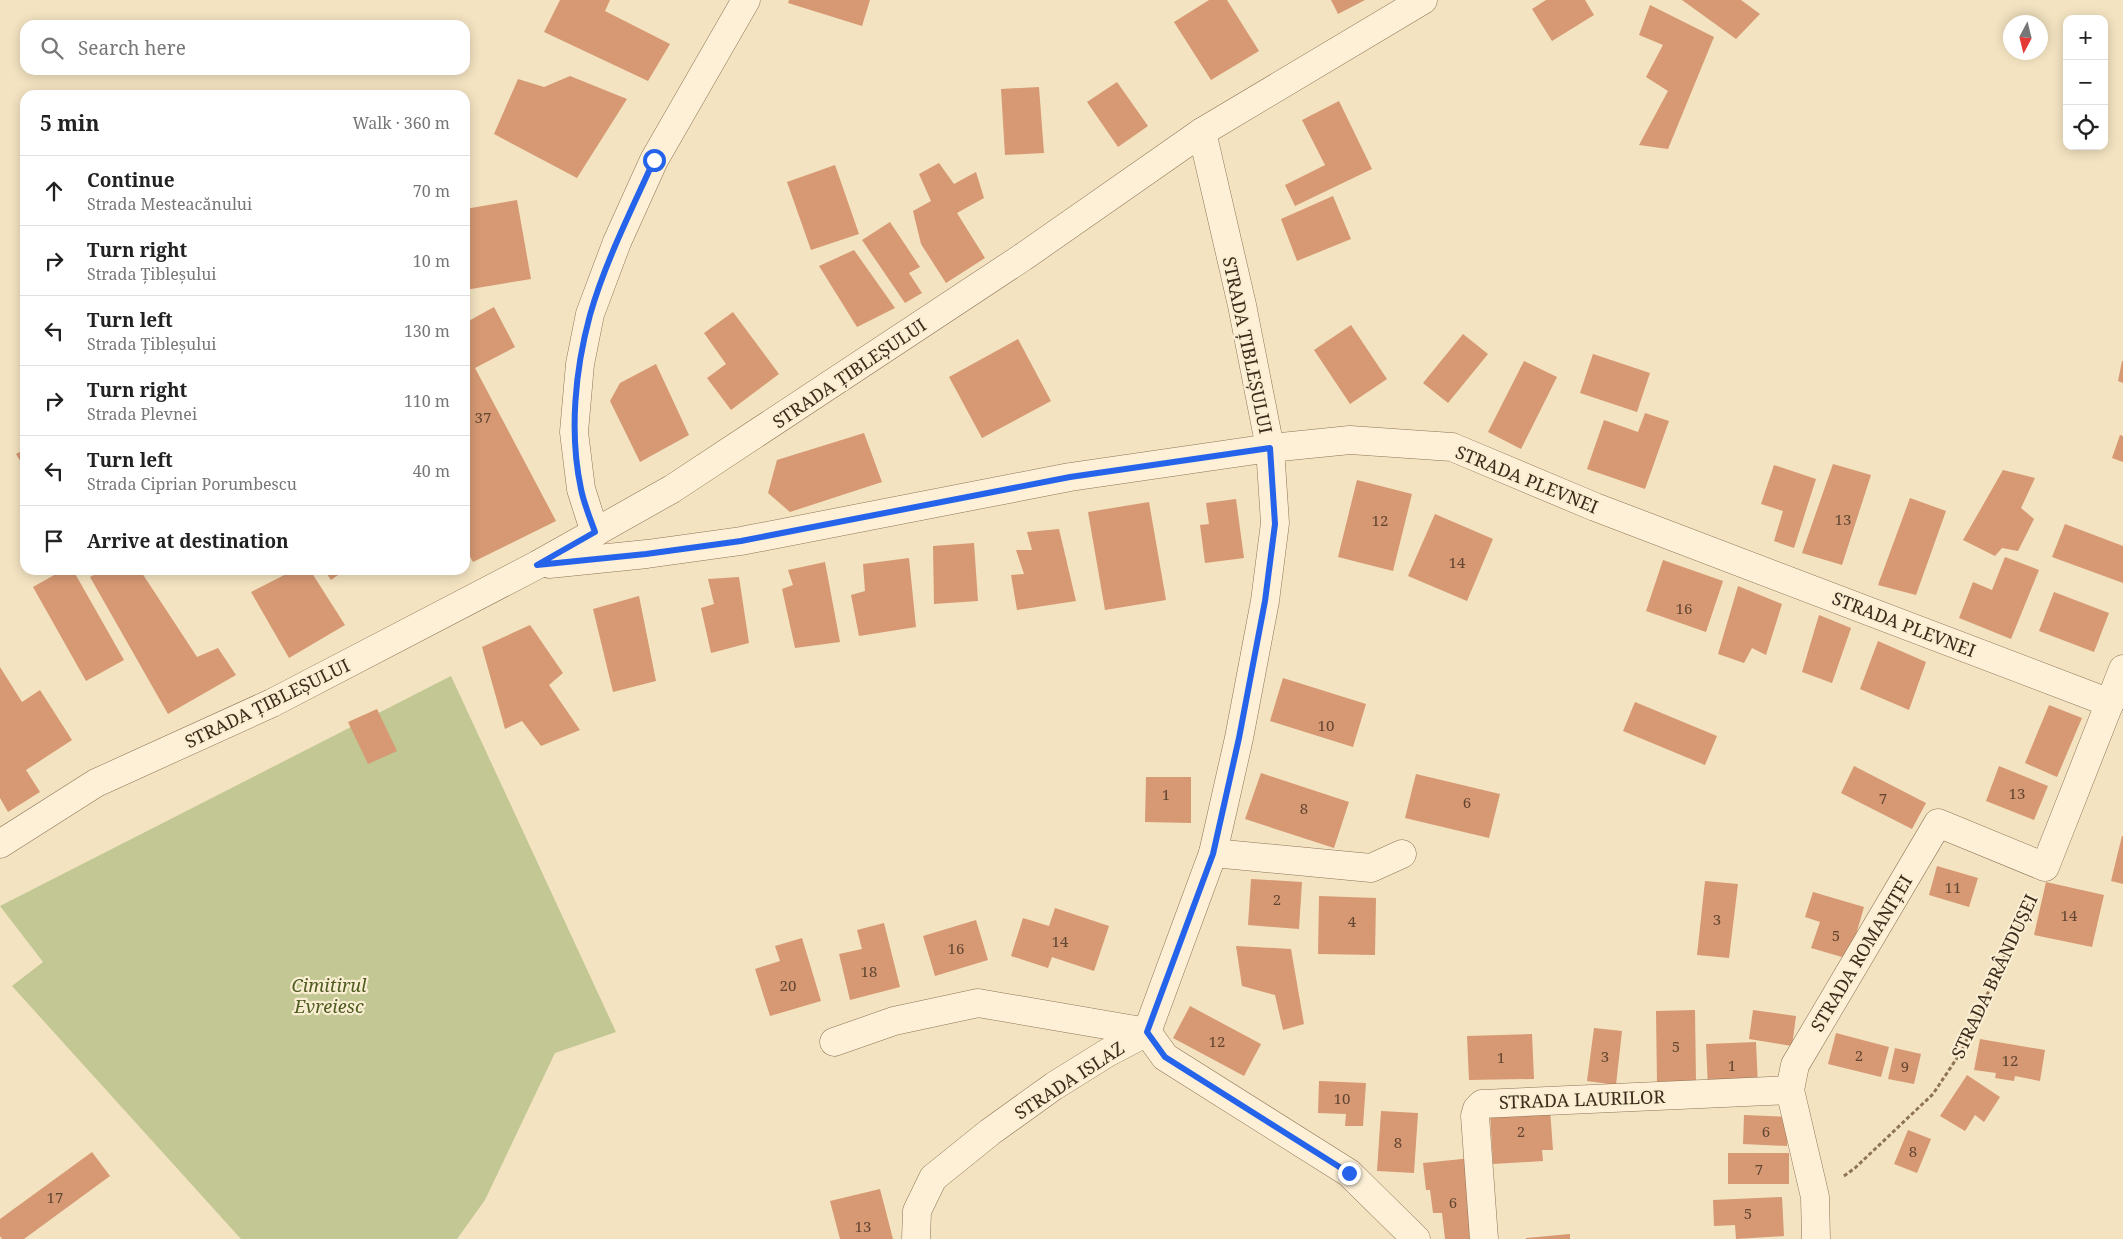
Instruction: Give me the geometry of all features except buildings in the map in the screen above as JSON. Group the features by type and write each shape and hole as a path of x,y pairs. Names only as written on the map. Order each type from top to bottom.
{"street":[{"path":"595,532 581,489 574,432 580,364 590,314 617,242 654,160 746,0"},
{"name":"STRADA ȚIBLEȘULUI","path":"0,844 96,783 272,703 537,565 672,489 1023,257 1202,132 1422,0"},
{"name":"STRADA ȚIBLEȘULUI","path":"537,565 646,554 741,541 1070,477 1270,448 1242,305 1202,132"},
{"name":"STRADA PLEVNEI","path":"1270,448 1350,440 1452,447 1594,507 2110,703"},
{"path":"1270,448 1275,524 1265,601 1239,738 1213,854 1147,1032 1165,1057 1349,1173 1416,1239"},
{"path":"2045,867 2123,669"},
{"name":"STRADA ROMANIȚEI","path":"1815,1197 1790,1090 1795,1065 1938,823 2045,867"},
{"path":"1213,854 1371,868 1402,854"},
{"name":"STRADA ISLAZ","path":"834,1042 894,1021 978,1003 1147,1032"},
{"name":"STRADA ISLAZ","path":"916,1239 917,1211 933,1178 990,1132 1054,1086 1107,1053 1147,1032"},
{"name":"STRADA LAURILOR","path":"1484,1239 1475,1116 1477,1109 1482,1104 1790,1090"},
{"path":"1815,1197 1816,1239"}],"path":[{"name":"STRADA BRÂNDUȘEI","path":"1815,1197 1856,1168 1933,1094 1961,1052 2045,867"}],"green space":[{"name":"Cimitirul Evreiesc","path":"451,676 616,1032 555,1053 485,1200 457,1239 241,1239 12,986 43,962 0,906"}],"route":[{"path":"654,160 617,242 590,314 580,364 574,432 581,489 595,532 537,565 646,554 741,541 1070,477 1270,448 1275,524 1265,601 1239,738 1213,854 1147,1032 1165,1057 1349,1173"}]}
